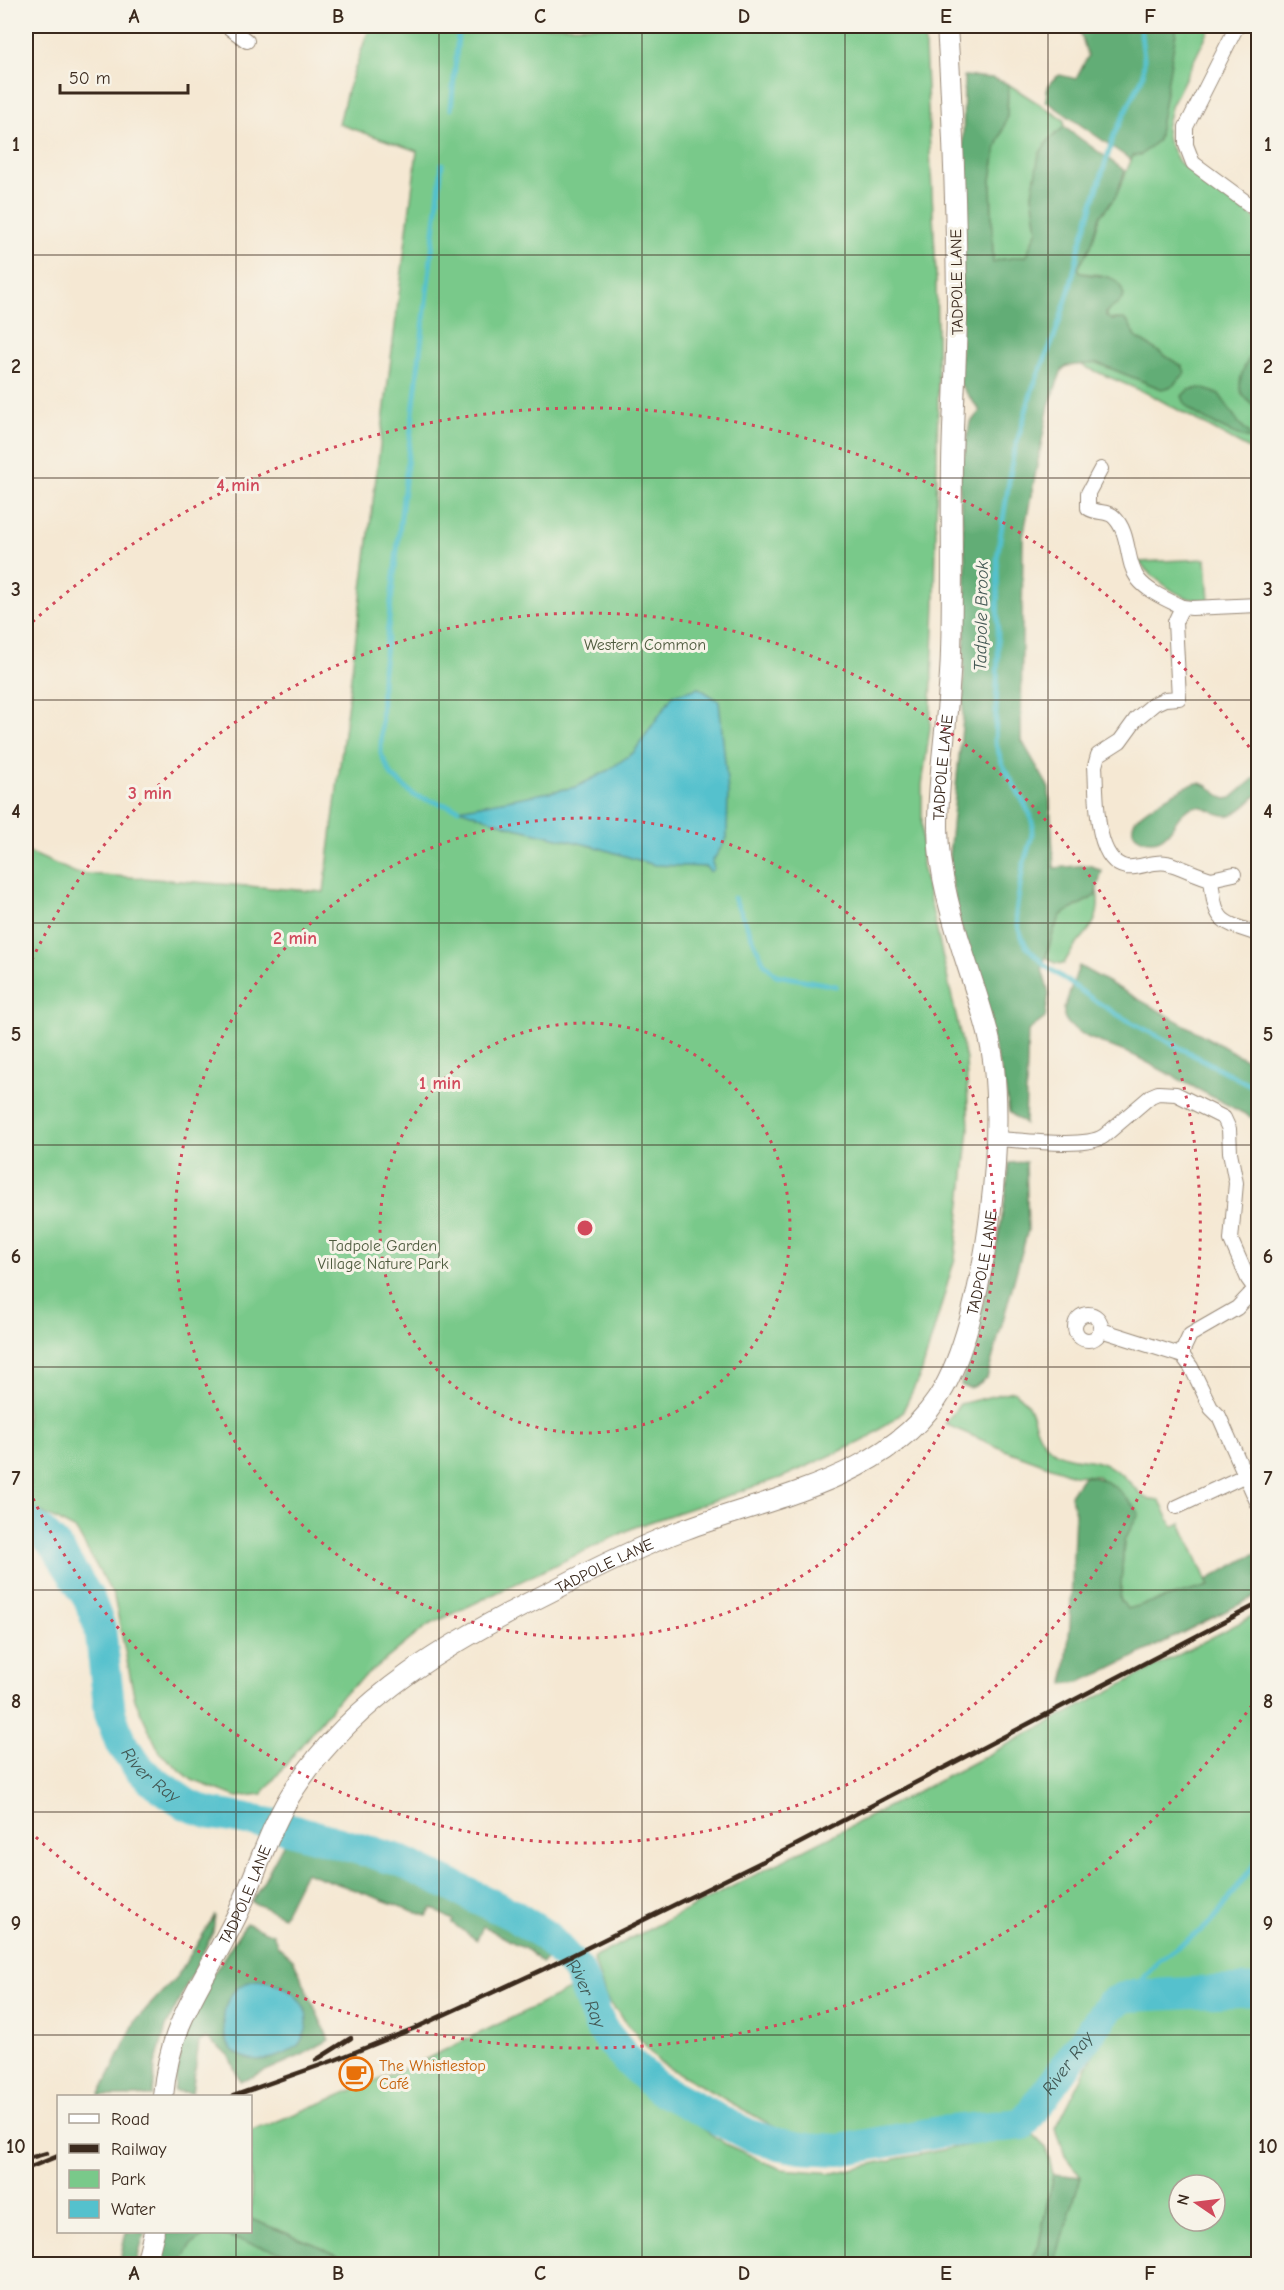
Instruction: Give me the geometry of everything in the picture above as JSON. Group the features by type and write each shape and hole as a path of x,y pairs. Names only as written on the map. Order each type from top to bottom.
{"street":[{"path":"227,26 247,41"},
{"name":"TADPOLE LANE","path":"163,2095 170,2052 183,2014 232,1924 293,1790 330,1744 368,1705 415,1668 467,1635 634,1551 679,1532 820,1483 876,1456 915,1425 939,1395 964,1340 986,1242 996,1139 996,1079 993,1056 946,892 938,831 951,685 952,460 957,354 955,206 947,26"},
{"path":"1237,26 1189,119 1185,133 1185,145 1193,163 1258,211"},
{"path":"1101,469 1088,493 1088,508 1092,511 1108,513 1117,521 1123,531 1134,572 1142,583 1182,607 1258,605"},
{"path":"1182,607 1175,622 1179,698 1165,699 1154,704 1136,719 1120,741 1098,754 1095,766 1100,833 1105,849 1121,866 1134,867 1153,862 1167,863 1211,879 1234,874"},
{"path":"1211,879 1215,907 1220,918 1230,925 1258,934"},
{"path":"996,1139 1081,1143 1095,1141 1151,1096 1163,1092 1176,1094 1225,1120 1229,1129 1230,1152 1236,1183 1232,1240 1238,1260 1257,1291 1237,1308 1190,1335 1185,1342 1183,1356"},
{"path":"1101,1330 1183,1356 1191,1367 1211,1408 1219,1416 1258,1504"},
{"path":"1177,1507 1245,1475"},
{"path":"146,2265 154,2233"}],"green space":[{"path":"370,26 924,26 936,275 938,394 935,604 930,728 922,785 922,865 966,1060 969,1129 955,1258 922,1371 902,1413 865,1440 783,1477 635,1527 427,1626 341,1696 262,1794 237,1797 192,1780 160,1753 135,1700 114,1597 76,1530 26,1504 26,851 76,873 324,892 417,151 339,124 347,91"},
{"path":"1078,26 1177,26 1158,140 1141,155 1133,156 1131,160 1046,101 1051,82 1060,75 1076,79 1088,56"},
{"path":"1176,26 1211,26 1171,107 1166,128 1168,141 1179,162 1258,221 1258,454 1151,395 1083,366 1083,364 1097,363 1162,389 1183,367 1135,337 1131,328 1121,319 1108,319 1101,275 1081,273 1078,268 1091,246 1100,216 1116,196 1133,156 1158,140"},
{"path":"964,76 993,78 1008,84 1007,117 996,150 991,180 993,263 998,260 1026,256 1037,230 1032,194 1039,154 1048,141 1064,127 1125,171 1116,196 1100,216 1091,246 1078,268 1081,273 1108,277 1118,283 1124,296 1118,304 1106,312 1106,316 1112,320 1124,319 1129,323 1135,337 1183,367 1185,373 1173,386 1162,389 1097,363 1067,366 1062,370 1049,405 1023,537 1021,739 1049,788 1054,868 1089,865 1102,871 1095,896 1061,915 1042,969 1049,993 1045,1018 1028,1031 1025,1124 1009,1112 1005,1087 960,923 948,865 963,718 966,572 959,480 970,423 980,411 960,384"},
{"path":"1008,84 1064,120 1064,127 1048,141 1032,194 1037,230 1026,256 998,260 993,264 991,180 996,150 1007,117"},
{"path":"1258,343 1258,355 1253,363 1258,392 1258,410 1244,397 1240,384 1247,362"},
{"path":"1200,388 1219,394 1253,439 1218,426 1190,409 1182,396 1188,390"},
{"path":"1206,559 1209,601 1180,595 1154,577 1139,562"},
{"path":"1258,775 1258,794 1233,814 1223,815 1202,807 1190,808 1181,815 1167,834 1158,840 1147,841 1134,834 1133,825 1140,815 1185,787 1203,784 1226,799 1231,798"},
{"path":"1097,890 1098,904 1094,923 1064,964 1055,963 1046,957 1061,915 1095,896"},
{"path":"1079,966 1258,1066 1258,1121 1135,1056 1087,1037 1069,1025 1064,1017 1064,1009"},
{"path":"1026,1162 1028,1230 987,1378 968,1388 961,1385 996,1247 1009,1163"},
{"path":"1013,1391 1027,1404 1040,1435 1053,1450 1063,1455 1113,1468 1145,1498 1159,1500 1173,1527 1181,1523 1209,1586 1127,1609 1120,1599 1124,1540 1139,1514 1098,1476 1073,1475 1005,1450 945,1424 960,1404"},
{"path":"1083,1476 1109,1483 1128,1499 1139,1514 1124,1540 1120,1599 1127,1609 1209,1586 1207,1580 1258,1552 1258,1595 1106,1671 1079,1682 1064,1684 1070,1625 1075,1512 1070,1495"},
{"path":"1258,1613 1258,1978 1179,1982 1119,1991 1017,2116 841,2140 778,2129 660,2063 606,1998 593,1958"},
{"path":"301,1839 416,1879 531,1935 553,1954 541,1963 529,1951 483,1926 477,1940 452,1923 453,1920 432,1908 427,1916 305,1872 283,1916 252,1902 284,1843"},
{"path":"215,1915 213,1932 166,2027 155,2065 153,2095 99,2095 136,2020 178,1975"},
{"path":"246,1923 273,1934 278,1946 293,1959 329,2040 302,2055 240,2081 228,2055 206,2038 199,2042 192,2093 174,2091 183,2039 203,1990","holes":["282,1986 291,1992 306,2011 298,2045 289,2051 257,2060 223,2024 227,2002"]},
{"path":"569,1990 582,1994 601,2049 624,2073 725,2144 781,2169 834,2173 1031,2133 1046,2148 1053,2174 1039,2244 1030,2264 355,2264 314,2244 252,2220 252,2130 418,2063"},
{"path":"1241,2000 1258,2004 1258,2264 1054,2264 1081,2177 1065,2156 1056,2128 1110,2022 1131,2007"},
{"path":"1053,2174 1081,2177 1054,2264 1030,2264 1039,2244"},
{"path":"252,2219 314,2244 355,2264 319,2264 213,2233 252,2233"},
{"path":"126,2233 145,2233 136,2264 119,2264"},
{"path":"160,2233 208,2233 191,2245 181,2264 153,2264"},
{"path":"208,2233 213,2233 319,2264 181,2264 191,2245"}],"water":[{"path":"699,688 719,701 728,792 727,838 712,862 714,869 710,872 706,867 654,865 596,847 515,828 459,809 576,787 607,771 634,752 673,695"},
{"path":"258,1980 277,1985 294,1995 301,2002 307,2019 302,2041 297,2046 278,2057 256,2060 245,2058 229,2046 225,2035 224,2015 233,1992 248,1982"}],"waterway":[{"path":"451,109 459,26"},
{"name":"Tadpole Brook","path":"1140,26 1144,58 1143,76 1114,135 1080,245 1070,288 1055,335 1033,387 1013,456 997,558 998,654 995,741 1002,763 1030,814 1033,826 1023,866 1016,913 1019,930 1026,946 1046,966 1123,1018 1258,1089"},
{"path":"442,164 382,679 381,754 392,776 415,796 459,809"},
{"path":"734,898 764,963 776,975 836,986"},
{"name":"River Ray","path":"26,1521 56,1547 89,1599 100,1628 110,1713 120,1741 138,1767 150,1779 186,1804 208,1813 276,1825 398,1860 513,1915 546,1936 578,1970 601,2028 627,2060 658,2088 749,2135 801,2148 840,2150 940,2132 1023,2124 1111,2004 1127,1996 1258,1990"},
{"name":"Tadpole Brook","path":"1129,1996 1158,1961 1211,1923 1258,1859"}],"railway":[{"path":"236,2095 335,2060 415,2028 544,1969 794,1846 1258,1604"},
{"path":"316,2060 351,2038"},
{"path":"26,2159 47,2153"},
{"path":"26,2169 57,2156"}],"place":[{"name":"The Whistlestop Café","path":"356,2074"}],"park label":[{"name":"Western Common","path":"645,644"},
{"name":"Tadpole Garden Village Nature Park","path":"383,1254"}]}
